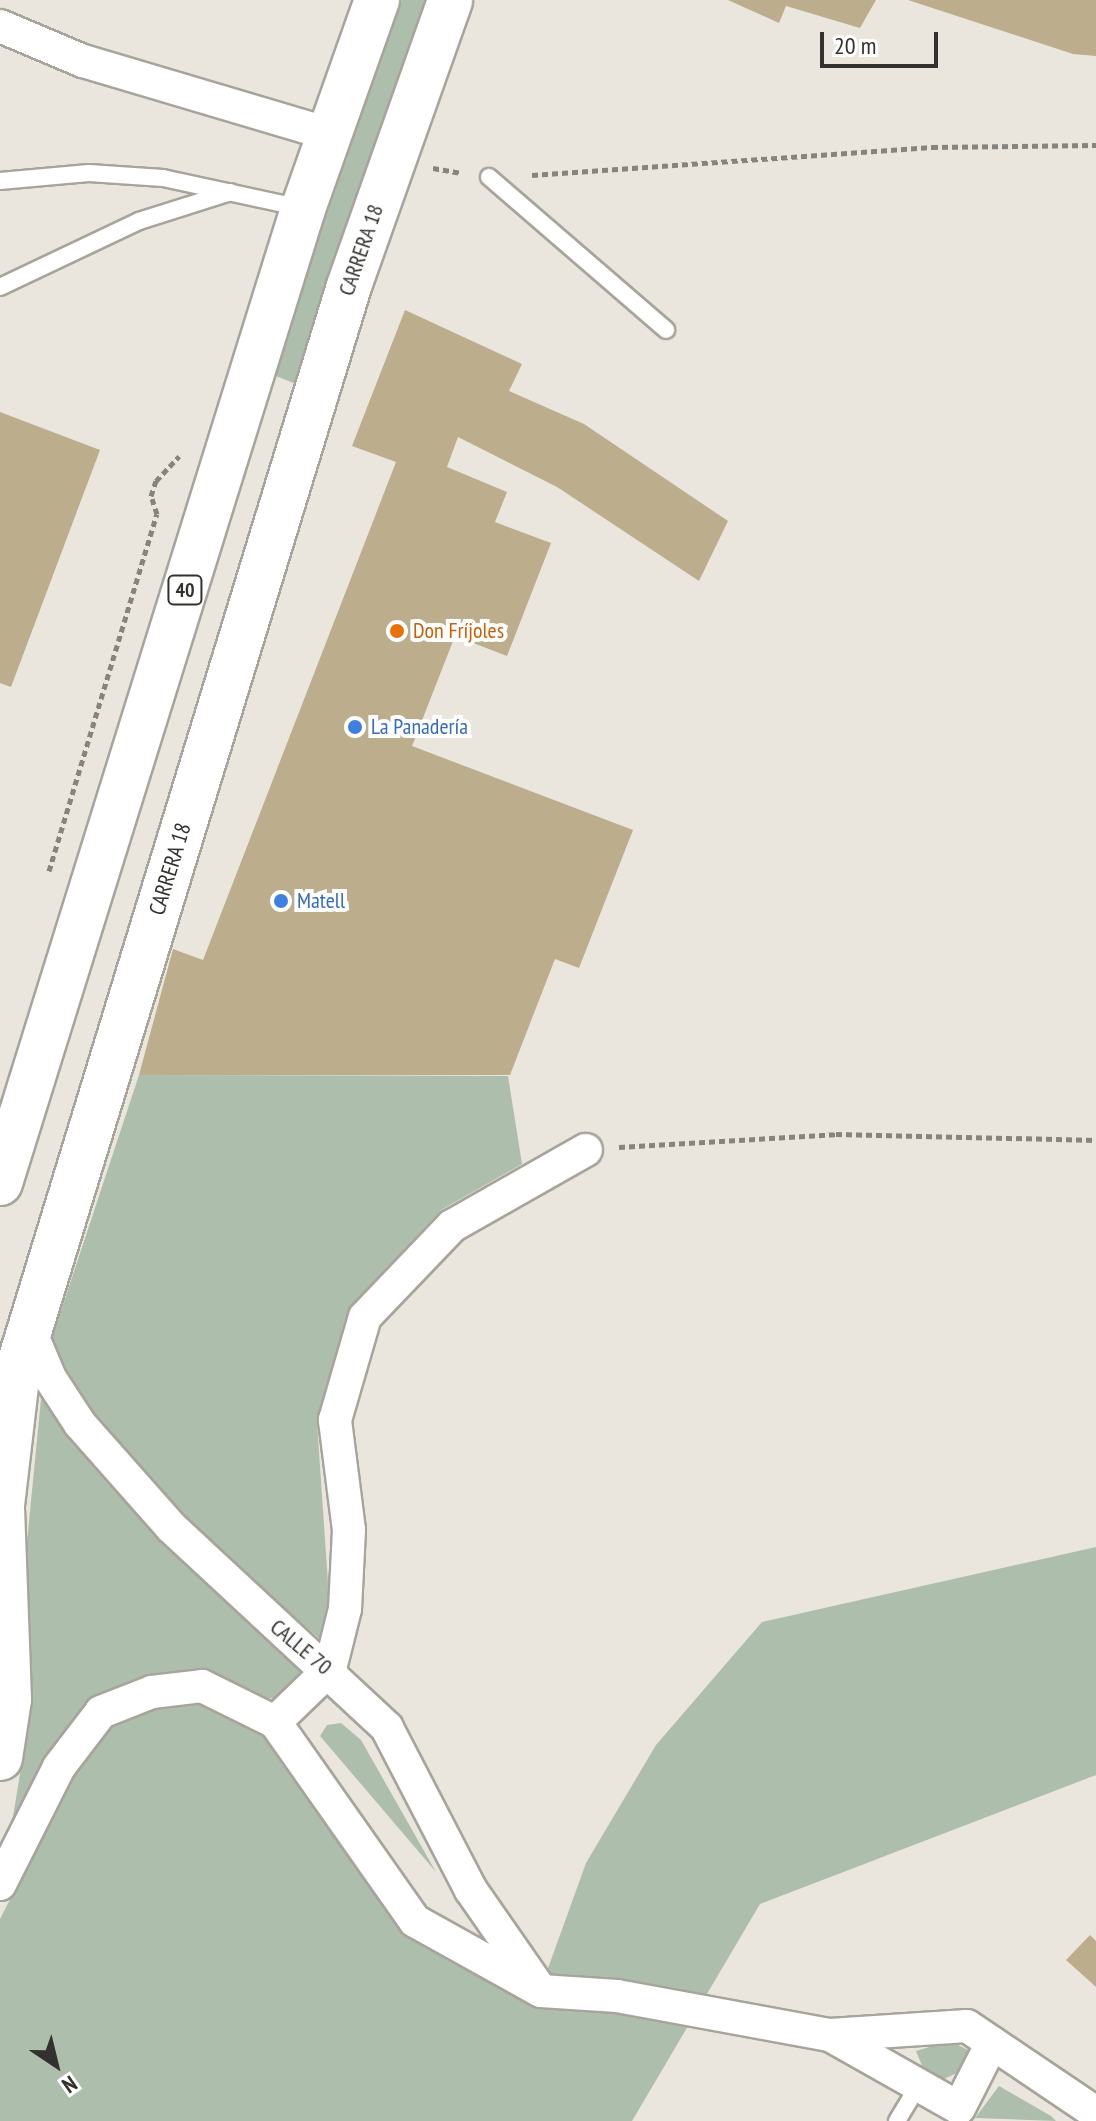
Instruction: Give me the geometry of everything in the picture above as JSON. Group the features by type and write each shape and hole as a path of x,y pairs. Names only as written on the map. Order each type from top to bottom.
{"main road":[{"name":"40","path":"0,1183 303,209 377,0"},
{"name":"CARRERA 18","path":"0,1758 9,1699 2,1505 8,1420 29,1328 393,156 450,0"}],"street":[{"path":"0,26 83,61 329,134"},
{"path":"275,1722 330,1669 345,1609 349,1530 335,1420 365,1317 452,1226 586,1150"},
{"name":"CALLE 70","path":"29,1328 50,1378 80,1424 171,1527 330,1669 387,1728 471,1890 541,1991"},
{"path":"0,1884 59,1767 101,1712 152,1692 202,1686 275,1722 415,1921 541,1991 617,1996 830,2035 967,2026 1096,2113"},
{"path":"830,2035 918,2086 956,2114 992,2043"}],"lane":[{"path":"0,181 89,173 232,191 303,209"},
{"path":"489,177 666,330"},
{"path":"0,287 139,221 232,191"},
{"path":"897,2121 918,2086"}],"path":[{"path":"393,156 489,177 932,147 1096,145"},
{"path":"586,1150 693,1138 836,1134 1096,1140"}],"green space":[{"path":"402,0 426,0 296,384 271,374"},
{"path":"139,1075 508,1076 522,1164 441,1210 353,1304 317,1423 330,1612 320,1639 190,1527 83,1399 51,1341"},
{"path":"41,1399 163,1540 303,1673 280,1697 266,1699 209,1671 153,1675 91,1702 12,1823 33,1694 25,1562"},
{"path":"1096,1547 1096,1775 760,1904 632,2121 0,2121 0,1919 75,1773 110,1728 153,1710 200,1703 263,1733 406,1935 534,2007 586,1863 656,1745 762,1622"},
{"path":"341,1723 361,1740 436,1872 320,1736 327,1725"},
{"path":"950,2041 972,2052 961,2071 944,2079 923,2068 916,2051"},
{"path":"999,2086 1051,2116 1056,2121 975,2118"}],"building":[{"path":"728,0 876,0 860,28 786,6 779,23"},
{"path":"908,0 1096,0 1096,56 1073,54"},
{"path":"405,310 522,364 509,391 584,424 728,521 699,581 557,487 458,437 447,467 507,492 495,522 551,543 507,656 455,636 412,746 633,830 579,968 555,959 510,1075 139,1075 173,949 203,960 396,462 352,446"},
{"path":"0,412 100,450 11,687 0,683"},
{"path":"1090,1935 1096,1941 1096,1987 1066,1960"}],"place":[{"name":"Don Fríjoles","path":"397,631"},
{"name":"La Panadería","path":"355,727"},
{"name":"Matell","path":"281,901"}]}
